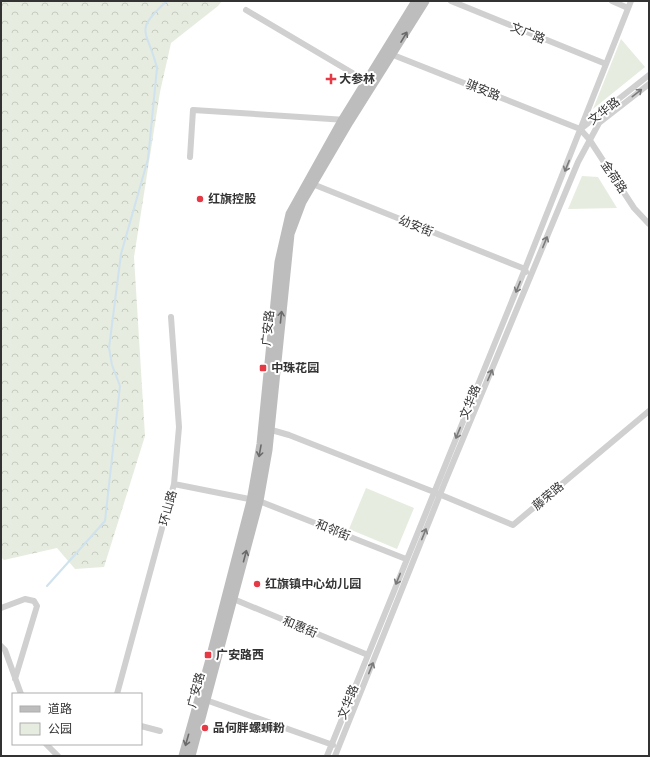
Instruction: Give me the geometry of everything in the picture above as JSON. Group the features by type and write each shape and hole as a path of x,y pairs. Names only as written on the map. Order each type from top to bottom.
{"street":[{"name":"广安路","path":"192,756 203,699 268,450 266,428 290,234 310,183 346,120 366,81 389,53 416,1"},
{"name":"广安路","path":"346,120 389,53 425,1"},
{"name":"文广路","path":"451,1 606,64"},
{"path":"612,1 628,8"},
{"path":"580,130 631,1"},
{"path":"246,10 366,81"},
{"name":"骐安路","path":"389,53 580,130"},
{"name":"文华路","path":"327,756 580,130 649,75"},
{"name":"文华路","path":"335,756 440,494 578,162 589,139 599,123 649,84"},
{"path":"190,157 193,110 346,120"},
{"name":"金荷路","path":"580,130 589,139 634,208 649,224"},
{"name":"幼安街","path":"310,183 525,269"},
{"path":"525,269 529,280"},
{"name":"环山路","path":"117,693 174,484 179,428 171,317"},
{"name":"藤荣路","path":"266,428 440,494 513,525 649,411"},
{"name":"和邻街","path":"174,484 255,501 406,559"},
{"name":"和惠街","path":"230,598 368,655"},
{"path":"1,608 25,599 34,602 37,606 15,679"},
{"path":"1,646 5,650 21,693"},
{"name":"广安路","path":"183,756 203,699"},
{"path":"203,699 339,747"},
{"path":"142,726 160,731"},
{"path":"48,745 58,756"}],"green space":[{"path":"1,1 222,1 218,6 171,43 160,92 134,257 145,436 104,567 75,569 57,548 4,560 1,557"},
{"path":"621,39 645,67 593,109"},
{"path":"582,176 598,177 617,208 568,209"},
{"path":"366,488 414,508 397,549 349,529"}],"waterway":[{"path":"47,586 105,521 120,386 112,365 109,348 121,254 148,159 157,68 147,38 146,26 149,19 167,1"}],"place":[{"name":"大参林","path":"331,79"},
{"name":"红旗控股","path":"200,199"},
{"name":"中珠花园","path":"263,368"},
{"name":"红旗镇中心幼儿园","path":"257,584"},
{"name":"广安路西","path":"208,655"},
{"name":"品何胖螺蛳粉","path":"205,728"}]}
